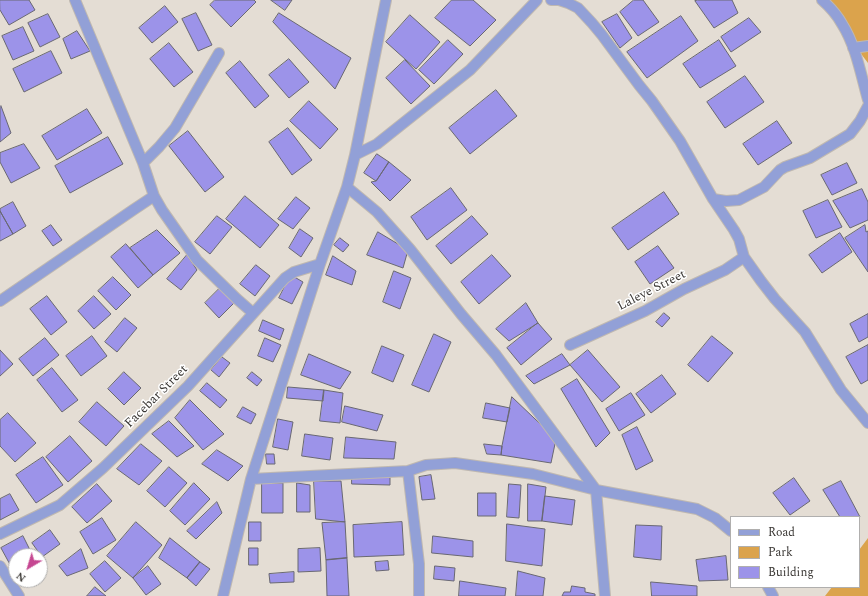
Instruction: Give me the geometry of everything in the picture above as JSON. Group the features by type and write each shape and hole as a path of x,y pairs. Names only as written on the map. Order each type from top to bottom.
{"street":[{"path":"75,0 142,163 154,196 197,260 253,313"},
{"path":"223,596 251,479 320,264 347,187 355,155 386,0"},
{"path":"355,155 377,144 470,70 537,0"},
{"path":"552,0 568,3 578,8 597,29 652,101 680,140 713,199 734,230 739,240 744,257 775,298 806,332 841,390 868,423"},
{"path":"822,0 843,25 853,48 868,100"},
{"path":"853,48 868,46"},
{"path":"142,163 159,147 175,128 219,53"},
{"path":"713,199 726,201 739,200 764,187 780,170 810,158 850,134 860,121 868,106"},
{"path":"347,187 377,212 410,249 456,308 496,354 596,490 605,596"},
{"path":"0,301 154,196"},
{"name":"Laleye Street","path":"570,345 645,311 684,289 725,270 744,257"},
{"name":"Facebar Street","path":"0,534 60,505 103,468 188,386 285,278 294,272 320,264"},
{"path":"251,479 408,471 426,465 455,463 533,474 596,490 697,509 715,518 730,530"},
{"path":"408,471 419,564 419,596"},
{"path":"0,566 19,596"}],"green space":[{"path":"820,0 868,0 868,63"},
{"path":"868,538 868,596 825,596 831,588 860,588 860,549"}],"building":[{"path":"0,0 29,0 35,10 9,25 0,10"},
{"path":"215,0 254,0 256,2 231,27 210,5"},
{"path":"271,0 292,0 285,10"},
{"path":"452,0 473,0 496,20 470,46 435,18"},
{"path":"634,0 643,0 659,22 638,36 620,12"},
{"path":"732,0 738,13 714,28 695,1"},
{"path":"165,6 178,22 152,43 139,28"},
{"path":"196,13 212,45 198,51 182,19"},
{"path":"279,13 351,58 335,89 273,22"},
{"path":"48,14 60,37 40,47 28,23"},
{"path":"617,14 632,38 620,48 602,22"},
{"path":"410,15 440,42 416,69 386,42"},
{"path":"681,16 698,41 647,78 627,52"},
{"path":"749,18 761,32 731,52 721,37"},
{"path":"23,27 34,51 13,60 2,36"},
{"path":"77,31 90,51 71,59 63,39"},
{"path":"448,40 463,54 434,84 419,70"},
{"path":"719,40 736,66 700,88 683,64"},
{"path":"169,43 193,72 174,87 150,59"},
{"path":"51,51 62,73 24,92 13,69"},
{"path":"289,59 309,82 289,98 269,75"},
{"path":"405,60 430,86 411,104 386,78"},
{"path":"240,61 269,96 255,108 226,73"},
{"path":"745,76 764,102 725,128 707,102"},
{"path":"496,90 517,116 470,154 449,128"},
{"path":"309,101 338,129 320,149 290,121"},
{"path":"1,106 11,133 0,142 0,107"},
{"path":"87,109 102,133 57,160 42,136"},
{"path":"777,121 792,143 758,165 743,144"},
{"path":"288,128 312,160 292,175 269,142"},
{"path":"188,131 224,177 205,192 169,146"},
{"path":"108,137 123,164 70,193 55,166"},
{"path":"24,144 40,168 11,183 0,162 0,153"},
{"path":"377,154 389,162 376,181 364,173"},
{"path":"389,162 411,180 390,201 371,182 376,181"},
{"path":"847,163 857,183 832,195 821,175"},
{"path":"451,188 467,210 427,240 411,217"},
{"path":"862,189 868,202 868,220 850,228 833,201"},
{"path":"664,192 679,214 628,250 612,228"},
{"path":"245,196 279,225 260,248 226,219"},
{"path":"296,197 310,208 293,229 278,219"},
{"path":"828,200 842,227 816,238 803,211"},
{"path":"13,202 26,226 13,234 0,209"},
{"path":"0,211 13,234 0,241"},
{"path":"217,216 232,227 210,254 195,242"},
{"path":"472,216 488,234 451,264 436,246"},
{"path":"51,225 62,240 53,246 42,231"},
{"path":"865,225 866,232 868,231 868,272 845,238"},
{"path":"300,229 313,238 301,257 289,248"},
{"path":"157,230 180,253 153,275 130,248"},
{"path":"378,232 408,250 403,268 367,255"},
{"path":"840,233 852,252 822,273 809,255"},
{"path":"340,238 349,245 343,252 334,245"},
{"path":"126,244 153,275 138,288 111,257"},
{"path":"658,246 674,268 650,284 635,262"},
{"path":"187,255 197,270 181,290 167,279"},
{"path":"492,255 511,276 479,304 461,282"},
{"path":"333,256 356,271 352,285 326,275"},
{"path":"256,265 270,276 255,296 240,284"},
{"path":"394,271 411,278 400,309 383,302"},
{"path":"291,275 303,282 292,304 279,298"},
{"path":"113,277 131,295 116,310 98,291"},
{"path":"221,287 236,301 219,318 205,303"},
{"path":"47,296 67,322 51,335 30,309"},
{"path":"94,296 111,314 94,329 78,311"},
{"path":"526,303 538,323 509,341 496,329"},
{"path":"664,313 670,318 662,327 656,322"},
{"path":"868,314 868,337 859,342 850,324"},
{"path":"125,318 137,328 117,352 105,342"},
{"path":"263,320 284,329 280,340 259,331"},
{"path":"538,323 552,339 521,365 507,348"},
{"path":"434,334 451,342 429,392 412,385"},
{"path":"92,336 107,356 81,376 66,356"},
{"path":"712,336 733,353 708,382 688,365"},
{"path":"45,338 59,355 33,376 19,359"},
{"path":"265,338 281,345 273,362 258,356"},
{"path":"868,345 868,380 861,384 846,357"},
{"path":"382,346 404,355 393,382 372,373"},
{"path":"0,350 13,364 0,376"},
{"path":"588,350 620,387 602,402 570,365"},
{"path":"309,354 351,372 340,389 301,375"},
{"path":"562,354 570,365 534,384 526,376"},
{"path":"222,357 230,363 219,377 211,370"},
{"path":"52,368 78,400 62,412 37,380"},
{"path":"124,372 141,388 124,405 108,389"},
{"path":"252,372 262,380 257,386 247,378"},
{"path":"662,375 676,394 651,413 636,394"},
{"path":"577,379 610,433 596,447 561,389"},
{"path":"207,383 227,400 220,408 200,391"},
{"path":"288,387 324,390 323,401 287,398"},
{"path":"324,390 343,393 340,423 320,421"},
{"path":"631,393 645,415 619,431 606,409"},
{"path":"512,397 556,439 551,463 501,455"},
{"path":"190,400 224,434 203,450 175,418"},
{"path":"97,402 124,426 106,446 79,422"},
{"path":"486,403 510,408 507,422 483,418"},
{"path":"345,406 383,415 377,431 342,422"},
{"path":"243,407 256,414 251,424 237,417"},
{"path":"8,413 36,443 15,462 0,446 0,420"},
{"path":"278,419 293,422 288,450 273,447"},
{"path":"169,421 194,446 177,457 152,434"},
{"path":"637,427 653,461 636,470 622,435"},
{"path":"305,434 333,438 330,460 302,456"},
{"path":"70,436 92,461 68,482 46,457"},
{"path":"346,437 396,442 394,459 344,458"},
{"path":"141,444 162,461 139,485 117,469"},
{"path":"484,444 502,446 501,455 487,454"},
{"path":"217,450 243,466 228,481 202,464"},
{"path":"266,454 274,454 275,464 267,464"},
{"path":"43,457 63,485 36,503 16,475"},
{"path":"169,467 187,483 165,507 147,491"},
{"path":"352,475 390,476 390,485 352,484"},
{"path":"431,475 435,499 422,500 419,477"},
{"path":"794,478 810,501 790,515 773,493"},
{"path":"314,481 341,481 345,522 316,519"},
{"path":"841,481 859,516 839,516 823,490"},
{"path":"194,483 210,499 185,525 170,511"},
{"path":"262,483 283,483 283,513 262,513"},
{"path":"297,483 310,485 310,512 297,512"},
{"path":"97,484 112,501 87,523 72,507"},
{"path":"509,484 521,485 519,518 507,517"},
{"path":"528,484 546,487 542,521 528,521"},
{"path":"478,493 496,493 496,516 478,516"},
{"path":"10,494 19,510 0,520 0,499"},
{"path":"545,496 575,500 572,525 542,521"},
{"path":"217,502 222,513 196,539 187,531"},
{"path":"102,518 116,540 93,554 80,532"},
{"path":"136,522 162,545 133,578 107,556"},
{"path":"249,522 261,522 261,541 249,541"},
{"path":"345,522 347,558 326,560 322,523"},
{"path":"402,522 404,555 354,557 353,525"},
{"path":"507,524 545,529 542,566 506,561"},
{"path":"636,525 662,526 661,560 634,557"},
{"path":"50,530 60,544 48,553 48,548 36,548 32,543"},
{"path":"23,536 29,548 8,548 8,561 1,548"},
{"path":"433,536 473,541 473,557 432,553"},
{"path":"170,538 200,562 187,578 159,558"},
{"path":"249,548 258,548 258,565 249,565"},
{"path":"320,548 321,571 298,572 298,549"},
{"path":"81,549 88,568 67,576 59,566"},
{"path":"726,556 728,580 699,581 696,560"},
{"path":"347,558 349,596 327,596 326,560"},
{"path":"105,561 121,578 105,592 90,574"},
{"path":"388,561 389,570 376,571 375,562"},
{"path":"200,562 210,569 196,586 187,578"},
{"path":"148,566 161,584 146,595 133,578"},
{"path":"435,566 455,568 454,581 434,579"},
{"path":"518,571 545,578 543,596 516,596"},
{"path":"294,572 294,582 270,583 269,574"},
{"path":"460,581 506,588 505,596 459,596"},
{"path":"651,582 697,586 697,596 652,596"},
{"path":"572,586 585,588 585,592 595,594 595,596 562,596 564,592 570,592"},
{"path":"95,587 106,596 87,596"}]}
